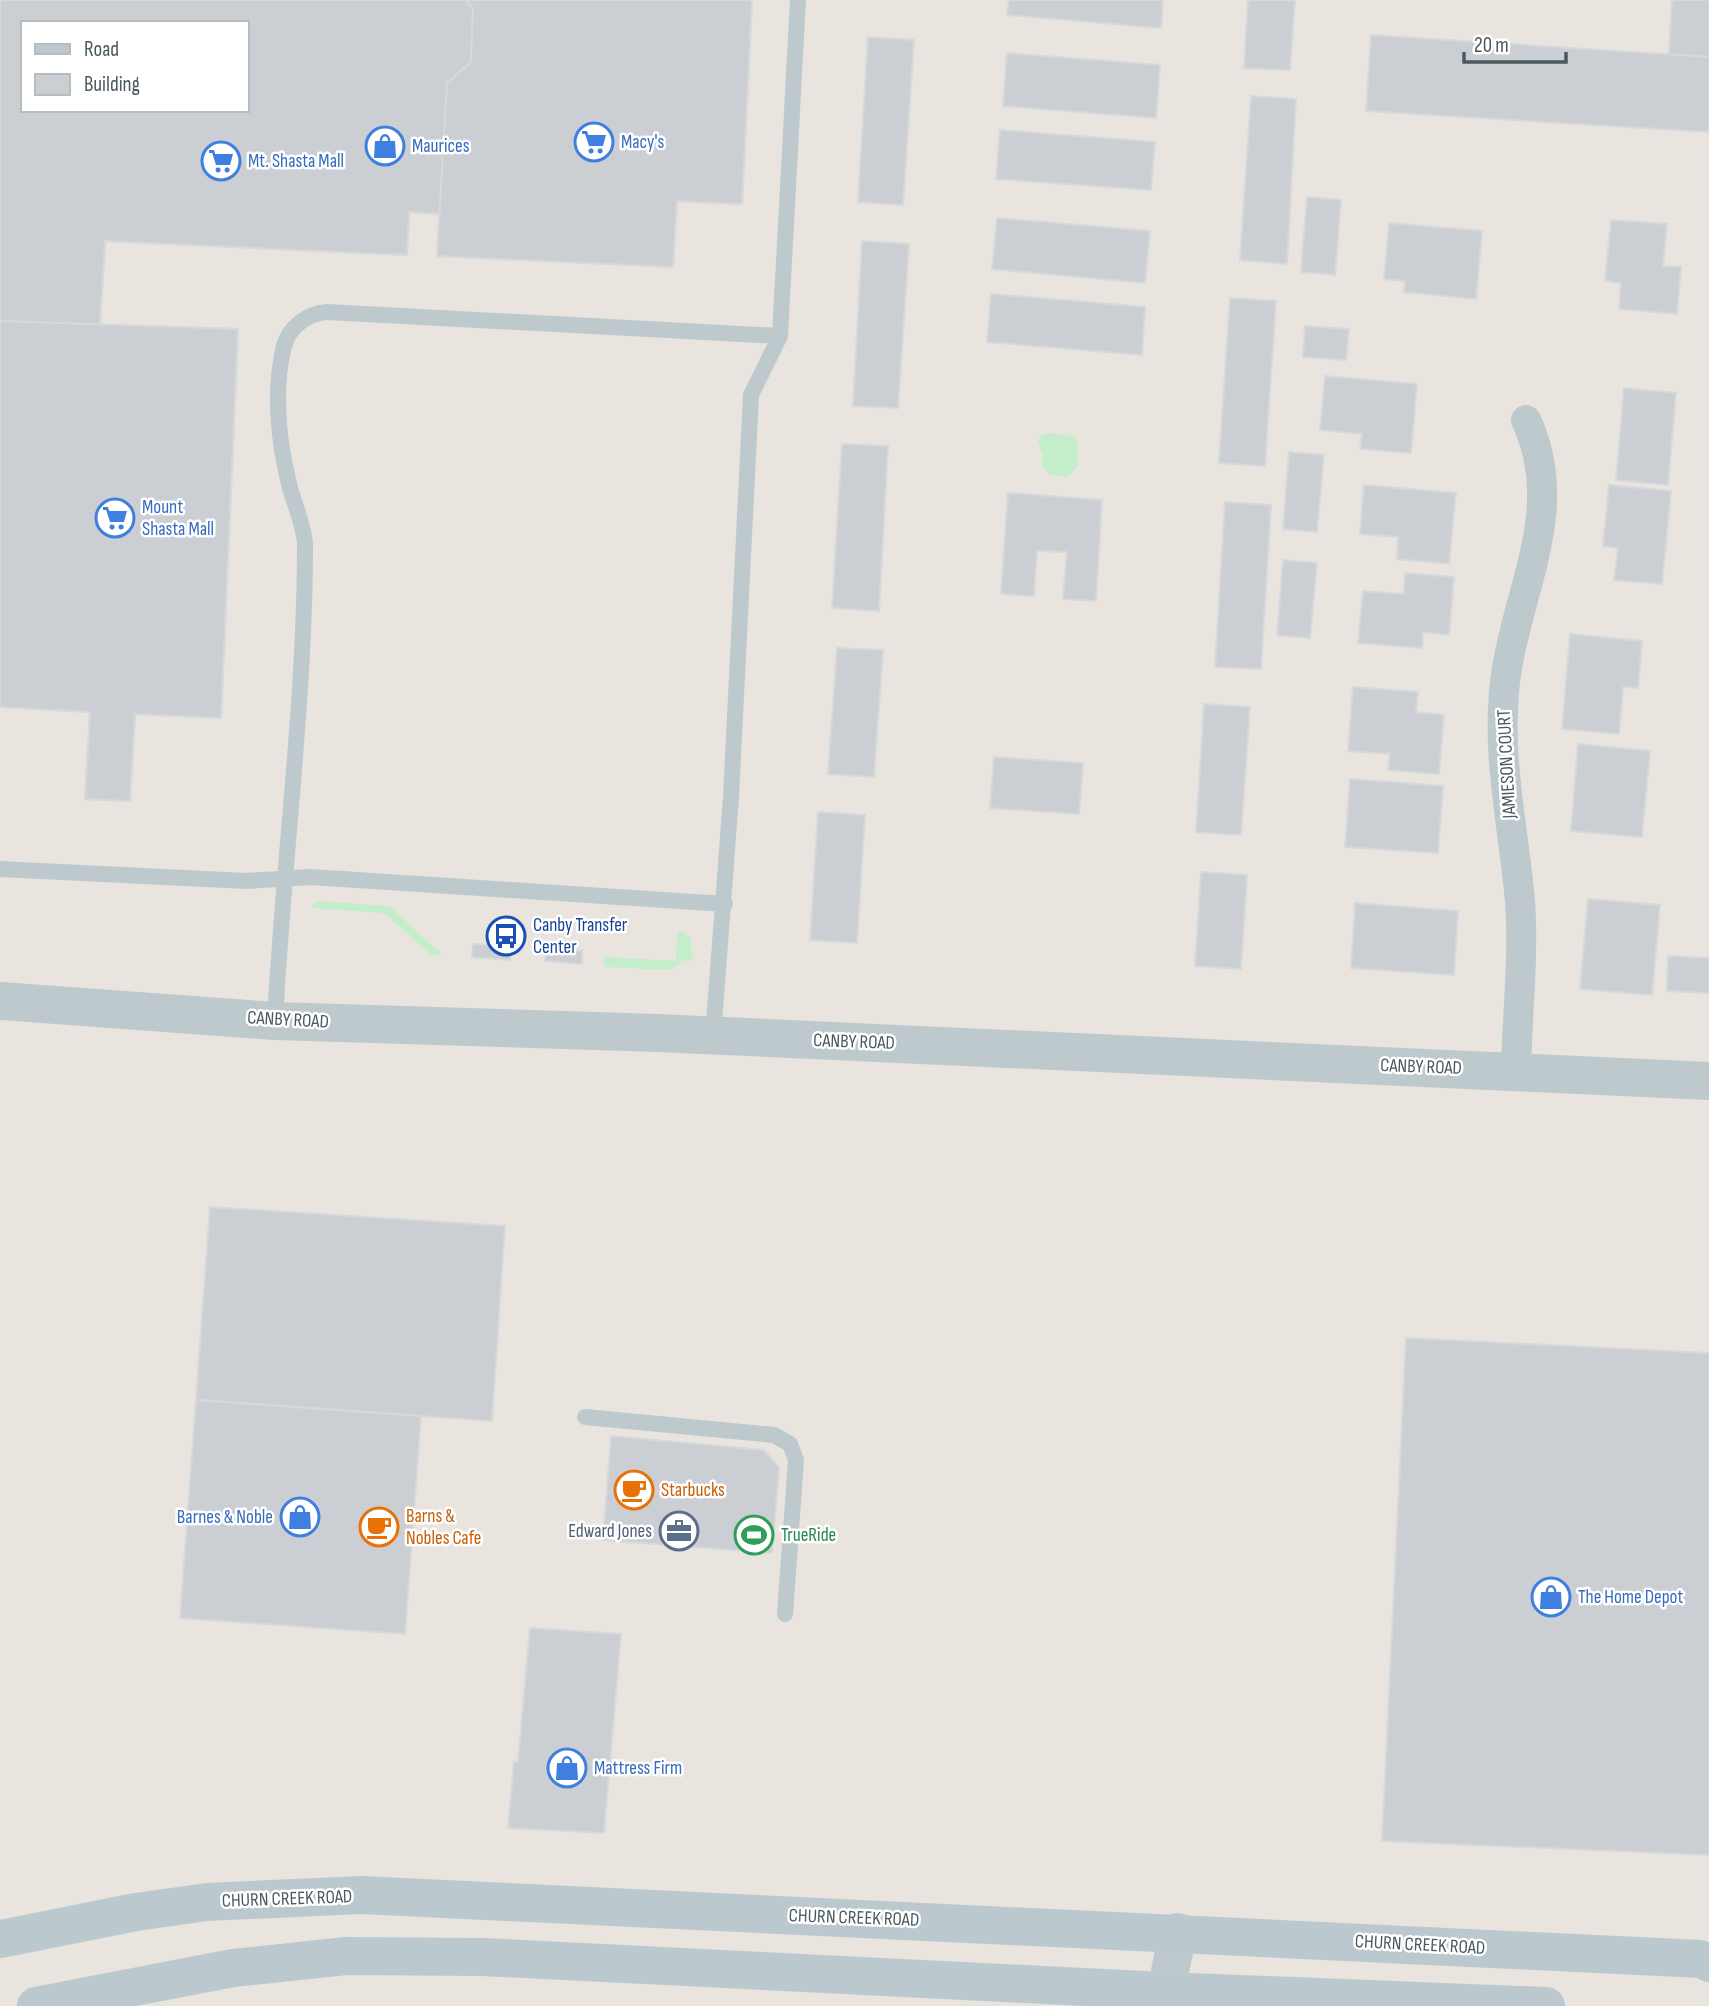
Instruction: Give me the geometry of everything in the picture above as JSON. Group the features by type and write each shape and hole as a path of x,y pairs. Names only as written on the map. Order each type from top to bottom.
{"main road":[{"name":"CHURN CREEK ROAD","path":"0,1938 136,1912 207,1902 361,1895 1178,1932 1700,1959 1709,1963"},
{"path":"36,2006 233,1968 346,1956 482,1957 1164,1999 1546,2006"}],"street":[{"name":"JAMIESON COURT","path":"1516,1071 1520,903 1502,743 1507,668 1542,518 1542,463 1526,421"},
{"name":"CANBY ROAD","path":"0,1001 275,1021 713,1036 1709,1080"},
{"path":"1164,1999 1178,1932"}],"lane":[{"path":"713,1036 725,904 751,395 780,336 798,0"},
{"path":"275,1021 283,877 296,748 304,538 279,430 285,346 299,324 313,313 327,312 780,336"},
{"path":"0,869 246,881 283,877 725,904"},
{"path":"585,1417 774,1435 790,1444 796,1460 785,1614"}],"shaded area":[{"path":"0,0 1709,0 1709,2006 0,2006"}],"green space":[{"path":"1042,435 1072,435 1079,442 1076,450 1079,465 1067,477 1050,475 1041,465 1043,454 1037,442"},
{"path":"317,901 389,906 443,955 430,954 384,913 311,908"},
{"path":"680,931 690,937 693,961 683,960 671,970 604,967 603,957 676,961 677,933"}],"building":[{"name":"Mount Shasta Mall","path":"0,0 752,0 742,204 677,201 673,267 437,256 440,214 409,212 407,255 105,241 100,325 238,329 221,718 135,714 130,801 85,799 90,712 0,707"},
{"name":"Mt. Shasta Mall","path":"0,0 466,0 473,8 471,62 447,83 440,214 409,212 407,255 105,241 100,325 0,321"},
{"name":"Macy's","path":"466,0 752,0 742,204 677,201 673,267 437,256 447,83 471,62 473,8"},
{"path":"1009,0 1163,0 1161,28 1007,15"},
{"path":"1248,0 1295,0 1290,70 1244,68"},
{"path":"1672,0 1709,0 1709,57 1669,54"},
{"path":"1371,35 1709,57 1709,132 1366,111"},
{"path":"868,37 914,40 903,205 858,202"},
{"path":"1007,53 1160,65 1156,118 1003,106"},
{"path":"1251,96 1296,99 1287,264 1240,260"},
{"path":"1000,130 1155,142 1151,190 996,179"},
{"path":"1307,197 1341,200 1335,275 1301,272"},
{"path":"997,218 1150,231 1145,283 992,269"},
{"path":"1611,220 1667,224 1663,266 1681,267 1677,314 1619,309 1621,283 1605,281"},
{"path":"1389,223 1482,231 1476,299 1404,292 1405,281 1384,279"},
{"path":"862,241 909,244 898,408 853,406"},
{"path":"991,294 1145,307 1142,355 987,342"},
{"path":"1230,298 1276,301 1265,466 1219,463"},
{"path":"0,321 238,329 221,718 135,714 130,801 85,799 90,712 0,707"},
{"path":"1305,326 1349,329 1346,360 1303,357"},
{"path":"1325,376 1417,384 1411,453 1360,449 1362,434 1320,430"},
{"path":"1624,388 1676,393 1668,485 1616,480"},
{"path":"842,444 888,446 879,611 832,608"},
{"path":"1289,452 1324,455 1317,532 1283,529"},
{"path":"1364,485 1456,493 1449,564 1397,559 1398,537 1360,534"},
{"path":"1609,485 1671,491 1662,584 1614,580 1618,548 1603,546"},
{"path":"1008,493 1102,500 1096,601 1063,599 1067,552 1037,551 1034,596 1001,594"},
{"path":"1225,502 1271,505 1261,669 1215,667"},
{"path":"1283,560 1317,563 1310,638 1277,635"},
{"path":"1405,573 1454,577 1449,635 1423,632 1422,648 1358,643 1363,591 1404,594"},
{"path":"1570,634 1642,641 1638,688 1623,687 1619,734 1562,729"},
{"path":"837,648 883,650 874,777 828,774"},
{"path":"1353,687 1418,692 1416,712 1444,715 1439,774 1388,770 1390,754 1348,751"},
{"path":"1204,704 1250,707 1241,835 1196,832"},
{"path":"1578,744 1650,751 1642,837 1571,831"},
{"path":"994,757 1083,763 1079,814 990,808"},
{"path":"1350,779 1443,786 1438,853 1345,847"},
{"path":"818,812 865,815 857,943 810,940"},
{"path":"1201,872 1247,875 1241,969 1195,966"},
{"path":"1588,899 1660,905 1652,995 1580,989"},
{"path":"1355,903 1458,911 1454,975 1351,968"},
{"path":"473,944 512,946 510,960 472,957"},
{"path":"545,949 582,951 582,964 545,961"},
{"path":"1668,956 1709,958 1709,993 1667,991"},
{"path":"210,1207 505,1226 492,1421 196,1400"},
{"name":"The Home Depot","path":"1406,1338 1709,1353 1709,1855 1382,1841"},
{"name":"Barnes & Noble","path":"196,1400 421,1416 405,1634 180,1618"},
{"path":"611,1436 764,1450 779,1467 772,1553 603,1540"},
{"path":"530,1628 621,1634 604,1833 508,1828 514,1762 518,1762"}],"place":[{"name":"Macy's","path":"594,142"},
{"name":"Maurices","path":"385,146"},
{"name":"Mt. Shasta Mall","path":"221,161"},
{"name":"Mount Shasta Mall","path":"115,518"},
{"name":"Canby Transfer Center","path":"506,936"},
{"name":"Starbucks","path":"634,1490"},
{"name":"Barnes & Noble","path":"300,1517"},
{"name":"Barns & Nobles Cafe","path":"379,1527"},
{"name":"Edward Jones","path":"679,1531"},
{"name":"TrueRide","path":"754,1535"},
{"name":"The Home Depot","path":"1551,1597"},
{"name":"Mattress Firm","path":"567,1768"}]}
